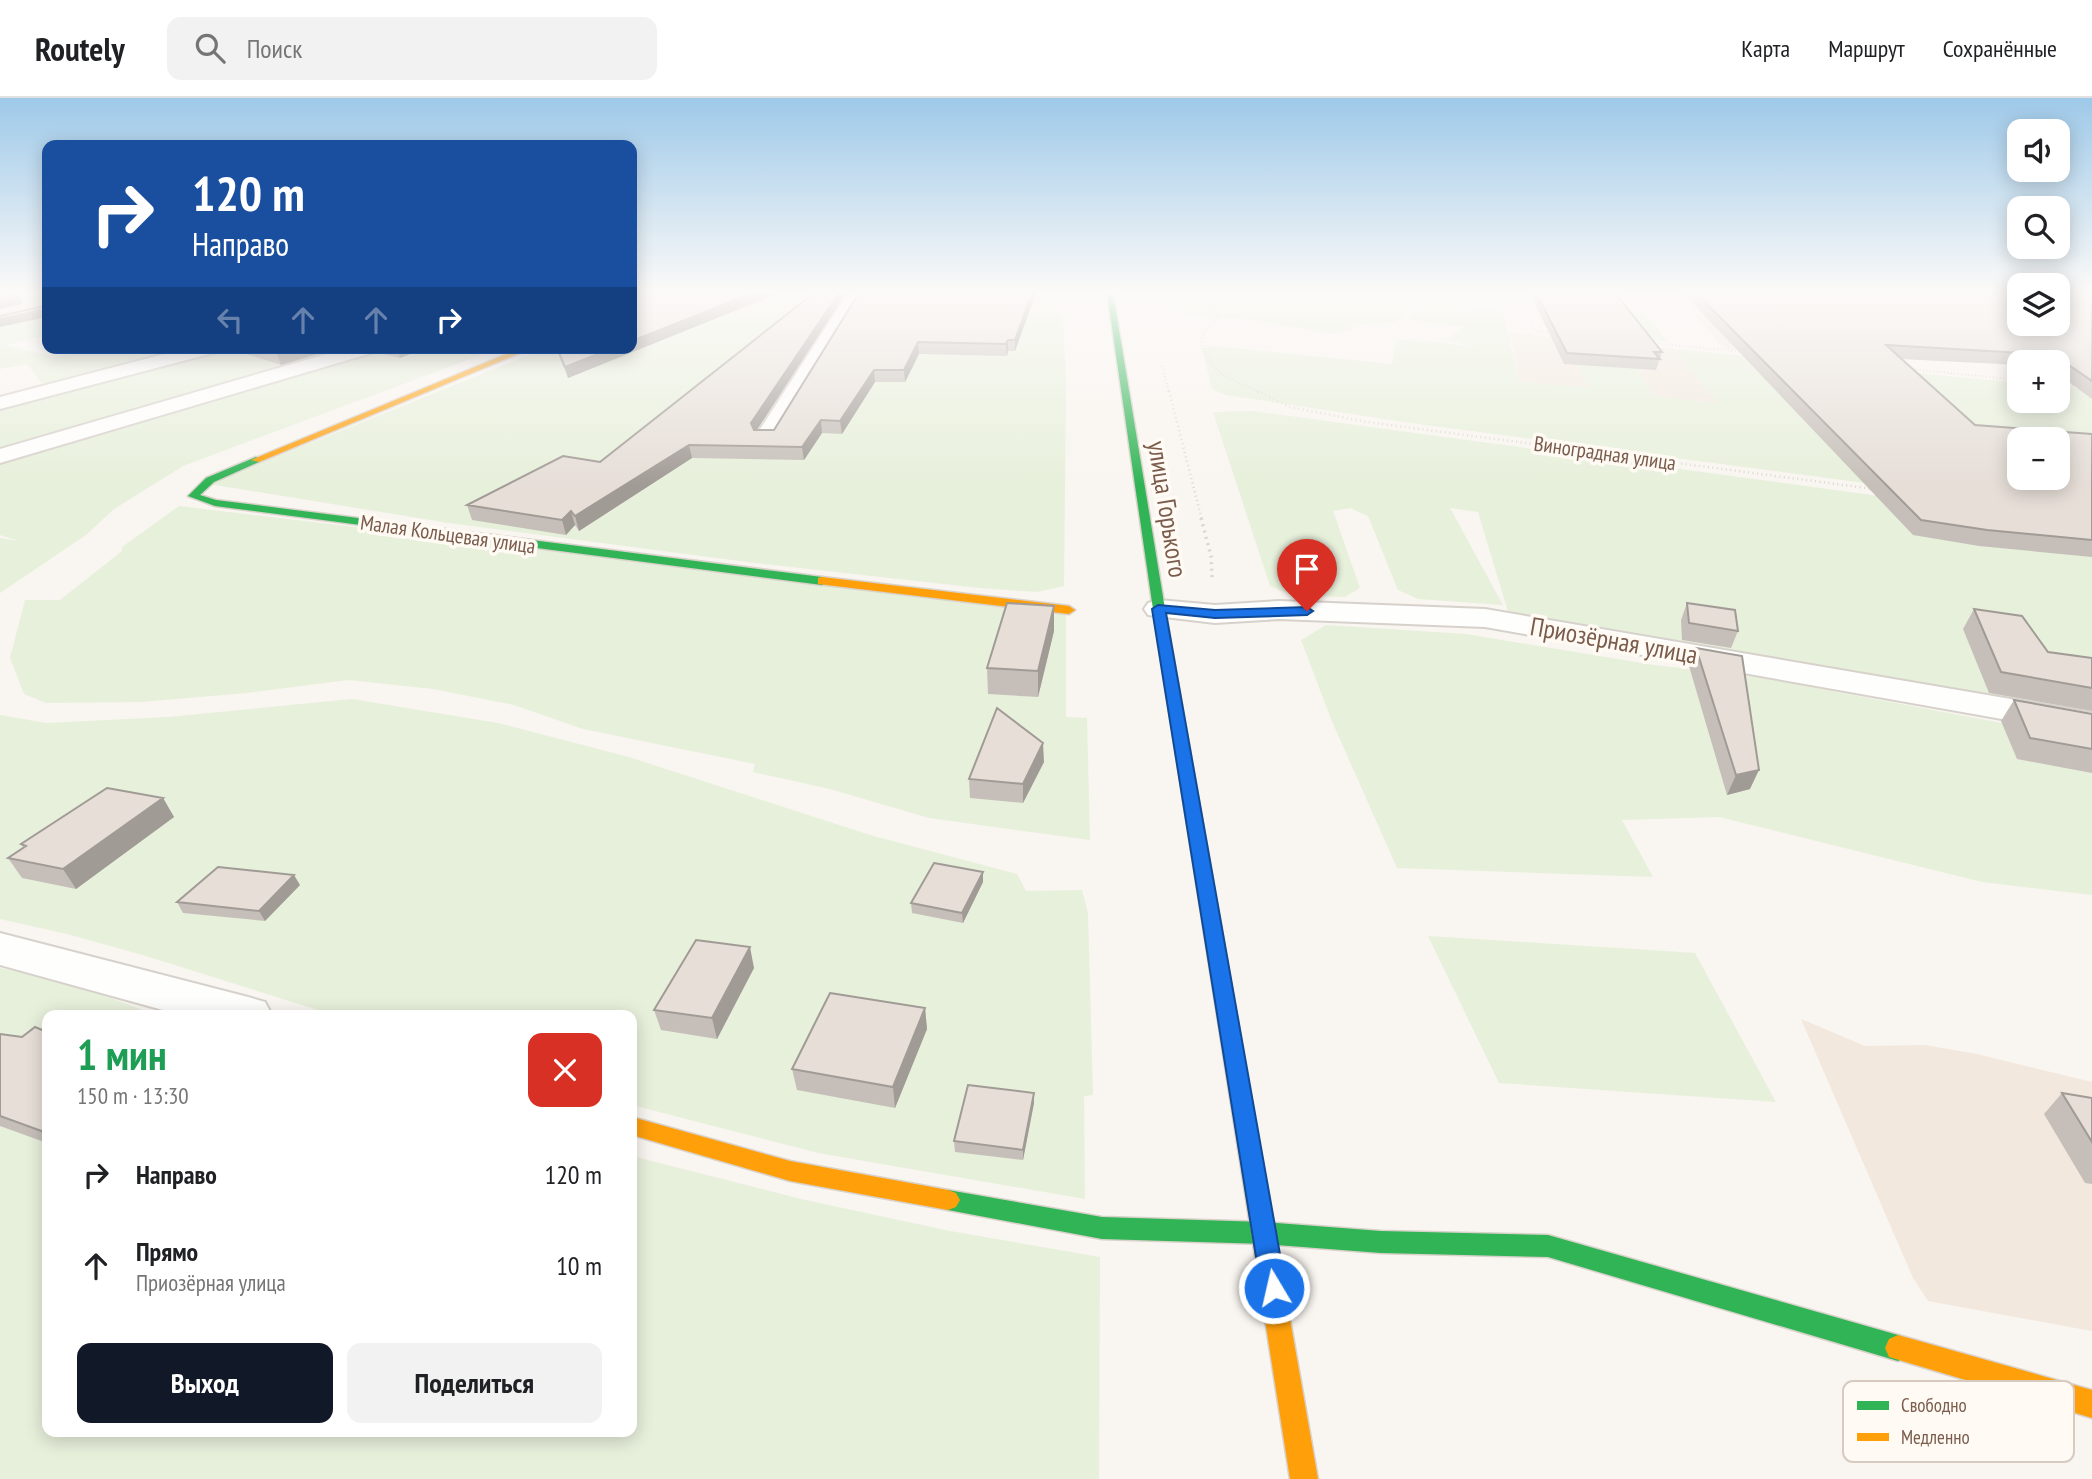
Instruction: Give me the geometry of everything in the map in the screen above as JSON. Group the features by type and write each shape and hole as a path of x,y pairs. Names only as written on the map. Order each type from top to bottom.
{"street":[{"path":"0,403 174,357"},
{"path":"0,456 336,357"},
{"name":"Малая Кольцевая улица","path":"503,357 210,480 193,496 215,503 656,562 1069,610"},
{"path":"766,437 816,357"},
{"name":"улица Горького","path":"1120,357 1158,609 1265,1233 1304,1479"},
{"name":"Приозёрная улица","path":"1158,609 1215,614 1279,610 1485,618 2092,724"},
{"path":"0,949 229,1010"},
{"path":"637,1127 790,1171 1102,1228 1265,1233 1381,1242 1548,1246 2013,1381"},
{"path":"2074,1399 2092,1404"}],"path":[{"name":"Виноградная улица","path":"1208,357 1219,373 1290,407 1367,422 1873,489"},
{"path":"1160,359 1211,556 1215,614"},
{"path":"1906,368 2007,379"},
{"path":"2070,385 2081,386"}],"shaded area":[{"path":"1515,357 1573,357 1591,389 1519,381"},
{"path":"1628,357 1681,357 1719,403 1655,396"},
{"path":"1801,1019 1865,1046 1925,1045 1977,1054 2092,1082 2092,1331 1928,1301 1913,1278"}],"green space":[{"path":"0,357 160,357 44,386 27,364 0,369"},
{"path":"185,357 325,357 0,453 0,406"},
{"path":"347,357 475,357 183,466 114,509 86,535 0,593 0,538 18,541 0,535 0,460"},
{"path":"523,357 807,357 753,434 759,441 817,357 1065,357 1064,586 1037,592 747,562 449,523 209,484"},
{"path":"1204,357 1326,357 1392,364 1393,357 1514,357 1519,381 1590,388 1573,357 1628,357 1655,396 1718,403 1681,357 1760,357 2007,382 2007,413 2070,413 2070,388 2092,390 2092,510 2070,489 2070,427 2007,427 2007,490 2010,490 2008,502 1411,423 1225,395 1212,389"},
{"path":"1254,411 2092,525 2092,716 1509,615 1478,512 1450,508 1503,605 1418,599 1398,590 1368,516 1350,508 1333,511 1360,588 1345,597 1291,595 1270,586 1213,412"},
{"path":"179,506 1066,612 1066,717 1087,718 1090,840 929,818 830,789 753,772 755,764 583,729 514,705 433,689 348,680 246,693 141,702 46,703 24,694 10,658 25,600 60,600 122,551 122,547"},
{"path":"1326,625 1466,634 1654,665 1757,677 2092,740 2092,895 1982,882 1719,817 1622,820 1653,877 1397,868 1331,719 1301,640"},
{"path":"352,699 498,723 629,757 870,835 1017,874 1026,891 1082,890 1088,913 1093,1095 1084,1096 1085,1199 818,1153 637,1106 637,1010 318,1010 146,956 0,919 0,715 46,723 168,717"},
{"path":"1428,936 1695,953 1776,1102 1499,1083"},
{"path":"0,968 61,979 143,1010 42,1010 42,1437 637,1437 637,1157 801,1199 950,1231 1100,1257 1099,1479 0,1479"}],"building":[{"path":"561,357 589,357 565,367"},
{"path":"732,357 795,357 751,423 754,430 774,430 819,357 910,357 904,370 874,370 840,421 821,420 802,447 689,445 575,516 571,511 562,520 467,505 563,456 600,462"},
{"path":"1760,357 1900,357 1975,425 2007,427 2007,490 2070,490 2070,432 2092,434 2092,540 1987,530 1921,520"},
{"path":"2070,357 2092,357 2092,381 2070,366"},
{"path":"1007,603 1054,606 1038,671 987,668"},
{"path":"1687,603 1735,610 1738,631 1689,623"},
{"path":"1974,609 2022,616 2048,652 2092,658 2092,688 2001,672"},
{"path":"1696,648 1742,656 1759,770 1736,775"},
{"path":"2014,700 2092,714 2092,749 2030,738"},
{"path":"997,708 1043,743 1023,784 969,779"},
{"path":"107,788 163,798 63,869 8,858 26,846 21,844"},
{"path":"934,863 983,872 962,913 911,903"},
{"path":"218,867 294,875 259,911 177,902"},
{"path":"696,940 750,947 712,1018 654,1010"},
{"path":"830,993 925,1008 893,1087 792,1069"},
{"path":"35,1027 42,1030 42,1131 0,1116 0,1034 22,1037"},
{"path":"968,1085 1034,1093 1023,1150 954,1141"},
{"path":"2062,1093 2092,1098 2092,1142"}],"traffic: fast":[{"path":"1120,357 1249,1148"},
{"path":"256,460 210,480 193,496 215,503 822,581"},
{"path":"948,1200 1102,1228 1265,1233 1381,1242 1548,1246 1898,1348"}],"traffic: slow":[{"path":"256,460 505,357"},
{"path":"822,581 1069,610"},
{"path":"637,1127 790,1171 948,1200"},
{"path":"1249,1148 1304,1479"},
{"path":"1898,1348 2012,1381"},
{"path":"2074,1399 2092,1404"}],"route":[{"path":"1274,1288 1158,609 1215,614 1307,611"}]}
